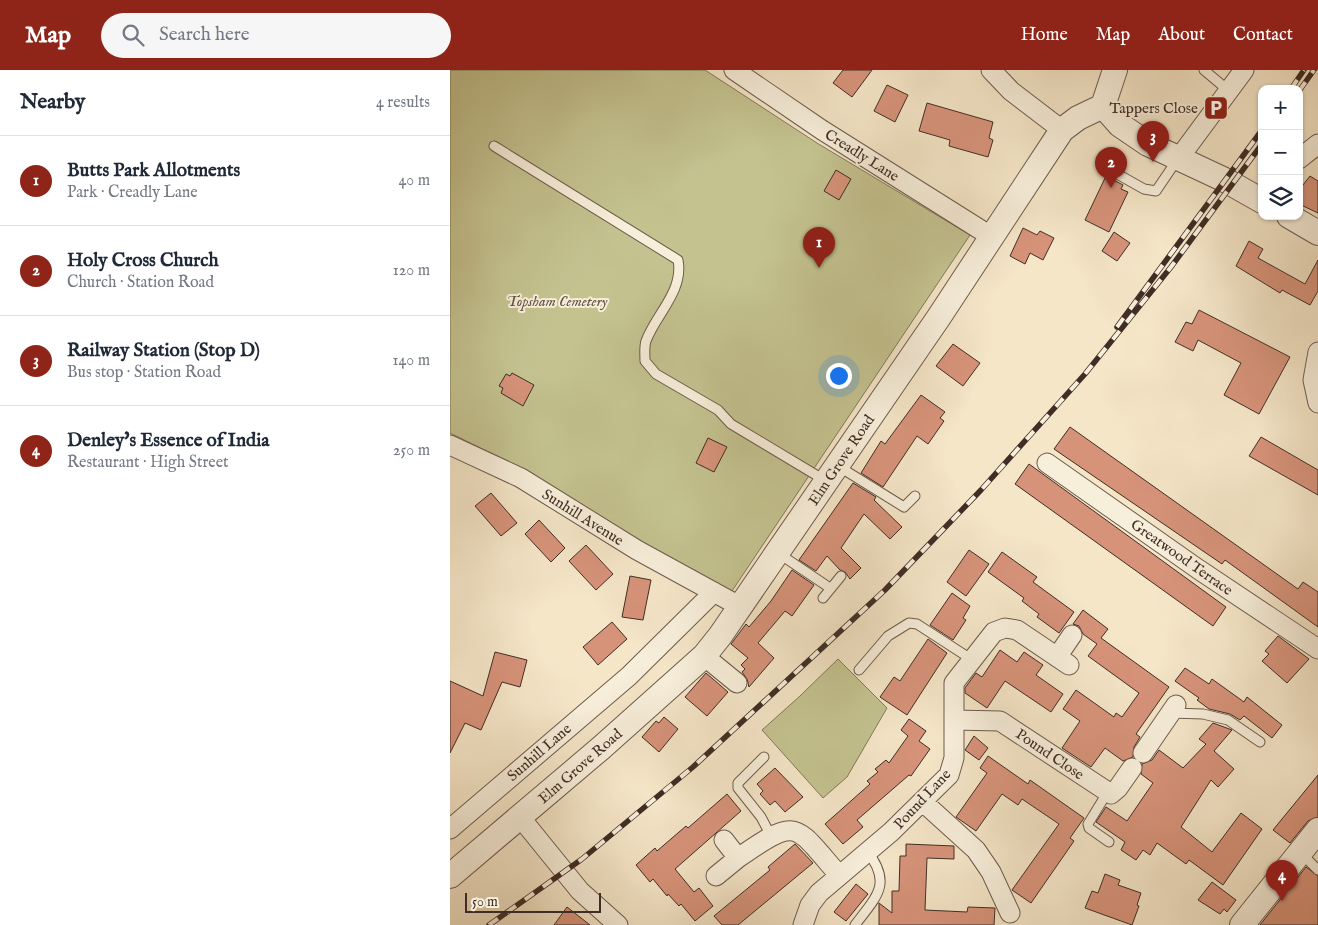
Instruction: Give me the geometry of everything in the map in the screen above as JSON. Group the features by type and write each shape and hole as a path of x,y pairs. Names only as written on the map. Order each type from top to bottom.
{"street":[{"name":"Creadly Lane","path":"734,70 822,130 992,237"},
{"path":"991,70 1011,91 1062,130"},
{"path":"1116,70 1103,106 1120,126 1148,144 1258,199"},
{"path":"1179,158 1244,70"},
{"name":"Elm Grove Road","path":"450,876 601,748 704,656 741,607 833,474 1062,130 1078,118 1103,106"},
{"path":"1303,156 1318,144"},
{"path":"1296,220 1318,233"},
{"path":"1318,352 1313,380 1318,403"},
{"name":"Sunhill Avenue","path":"450,445 521,478 636,550 741,607"},
{"name":"Greatwood Terrace","path":"1047,463 1198,569 1318,649"},
{"name":"Sunhill Lane","path":"450,829 629,676 714,592"},
{"name":"Pound Lane","path":"803,925 810,905 839,875 923,802 953,768 954,683 994,632 1005,628 1017,630 1063,661 1072,635"},
{"path":"704,656 737,683"},
{"path":"1143,753 1173,709"},
{"name":"Pound Close","path":"954,720 1000,721 1108,793"},
{"path":"1108,793 1110,794 1118,788 1132,768"},
{"path":"923,802 976,850 991,872 1010,913"},
{"path":"520,817 580,890 618,925"},
{"path":"716,876 738,858 771,836 792,829 802,833 839,875"},
{"path":"1242,925 1318,830"},
{"path":"724,840 738,858"}],"lane":[{"path":"1204,70 1229,91"},
{"path":"494,146 678,260 680,272 676,287 646,343 645,361 656,374 718,410 731,424 833,474 904,506 915,496"},
{"path":"1112,171 1144,189 1156,191 1179,158"},
{"path":"778,553 830,588"},
{"path":"823,598 841,576"},
{"path":"858,670 888,636 910,623 917,624 971,659"},
{"path":"1173,709 1228,720 1260,742"},
{"path":"764,757 738,783 738,788 761,817 771,836"},
{"path":"1108,793 1088,824 1090,828 1109,842"},
{"path":"855,925 879,892 881,877 877,863 867,851"},
{"path":"1300,852 1318,870"}],"green space":[{"name":"Topsham Cemetery","path":"450,70 705,70 817,143 970,235 730,594 507,461 450,433"},
{"path":"838,659 887,708 847,777 823,798 762,730"}],"building":[{"path":"843,70 872,70 852,97 833,83"},
{"path":"887,85 908,95 895,122 874,111"},
{"path":"927,103 993,122 989,138 993,140 988,157 949,146 950,140 919,131"},
{"path":"836,170 851,179 839,200 824,191"},
{"path":"1106,176 1123,185 1121,189 1128,192 1109,232 1085,220"},
{"path":"1310,176 1318,181 1318,213 1303,206 1303,185"},
{"path":"1023,228 1037,235 1040,231 1054,238 1043,260 1030,253 1025,264 1010,256"},
{"path":"1114,232 1130,243 1117,261 1102,251"},
{"path":"1249,241 1263,249 1258,258 1305,284 1318,260 1318,291 1310,305 1282,290 1280,293 1236,266"},
{"path":"1199,310 1290,357 1259,414 1224,395 1241,363 1198,340 1193,351 1175,342 1186,322 1192,324"},
{"path":"953,344 980,363 963,386 936,366"},
{"path":"512,373 534,385 523,406 501,393 503,388 499,386 506,374 510,376"},
{"path":"921,395 945,412 940,418 944,421 928,444 917,436 883,487 861,473 881,441 885,444"},
{"path":"1070,427 1298,589 1303,582 1318,592 1318,627 1225,560 1222,564 1054,449"},
{"path":"1261,437 1318,470 1318,495 1249,456"},
{"path":"708,438 727,447 714,472 696,463"},
{"path":"1029,464 1226,607 1213,626 1015,484"},
{"path":"853,483 876,497 874,500 902,527 890,539 864,514 841,548 861,568 850,579 827,556 816,571 799,560"},
{"path":"491,493 517,523 501,536 475,506"},
{"path":"539,520 565,548 551,562 525,534"},
{"path":"586,545 613,574 596,590 569,561"},
{"path":"969,550 989,564 966,596 947,582"},
{"path":"1002,552 1037,577 1033,582 1074,612 1059,633 1037,617 1039,614 1022,601 1024,598 988,572"},
{"path":"792,570 814,585 792,616 785,611 758,643 774,658 749,687 747,679 742,672 745,669 741,665 748,658 731,644 746,624 749,627 771,601"},
{"path":"630,576 651,580 643,620 622,617"},
{"path":"952,593 970,606 963,618 966,620 953,640 930,625"},
{"path":"1083,610 1108,629 1101,638 1169,687 1136,734 1140,737 1134,747 1133,757 1123,761 1105,748 1091,767 1062,748 1080,721 1063,709 1076,690 1114,717 1116,713 1122,717 1139,693 1088,656 1097,644 1083,634 1079,626 1073,624"},
{"path":"612,622 627,639 598,665 583,647"},
{"path":"1278,636 1309,659 1287,683 1262,661 1269,654 1265,651"},
{"path":"928,639 947,653 907,715 880,697 894,677 900,681"},
{"path":"1000,650 1017,662 1024,652 1043,665 1036,675 1063,694 1051,712 1005,681 987,708 965,693 965,688 976,673 982,677"},
{"path":"495,652 527,660 520,687 502,682 481,730 465,723 450,753 450,681 483,696"},
{"path":"1185,668 1209,684 1212,679 1244,702 1247,697 1282,725 1272,738 1244,716 1240,720 1230,714 1209,709 1197,700 1199,698 1175,681"},
{"path":"706,673 728,692 707,716 685,697"},
{"path":"664,717 678,729 659,752 642,737 656,721 659,723"},
{"path":"909,719 926,731 919,741 930,749 911,776 909,775 857,820 863,827 843,844 825,824 870,784 867,781 878,772 875,769 886,760 889,763 908,736 901,730"},
{"path":"1213,723 1232,730 1214,751 1234,769 1218,787 1211,780 1181,827 1212,852 1241,813 1262,829 1223,885 1189,860 1186,864 1157,843 1150,855 1143,850 1136,860 1121,850 1125,842 1096,822 1106,807 1127,821 1153,783 1141,774 1142,764 1152,760 1159,750 1183,768 1206,744 1199,739"},
{"path":"974,736 988,748 979,760 965,750"},
{"path":"988,756 1028,784 1030,780 1084,818 1070,838 1074,841 1031,903 1012,890 1059,824 1022,799 1018,805 1002,794 976,831 956,817 987,773 980,768"},
{"path":"775,768 803,797 785,812 775,801 770,805 760,794 763,791 757,784"},
{"path":"1318,775 1318,817 1308,821 1290,843 1273,830"},
{"path":"727,794 741,811 675,869 694,892 699,888 713,906 695,921 681,904 679,906 668,894 667,896 653,879 650,882 636,865 655,848 657,851 686,826 688,828"},
{"path":"795,844 813,863 738,925 722,925 714,916 770,870 768,867"},
{"path":"906,844 954,846 954,859 927,858 925,910 967,912 968,907 995,908 994,925 879,925 879,903 892,913 892,891 899,891 900,856 906,856"},
{"path":"1306,867 1318,876 1318,925 1260,925"},
{"path":"1105,874 1120,880 1118,885 1141,893 1137,905 1139,906 1132,925 1085,908 1092,891 1098,893"},
{"path":"1212,882 1236,900 1227,912 1224,909 1220,914 1198,900"},
{"path":"856,884 868,894 846,921 834,912"},
{"path":"567,907 590,925 554,925"}],"railway":[{"path":"1294,85 1304,70"},
{"path":"1303,85 1314,70"},
{"path":"1117,327 1258,135"},
{"path":"489,925 582,859 693,767 885,590 981,490 1085,374 1171,267 1258,149"}],"place":[{"name":"Tappers Close","path":"1216,108"},
{"name":"Railway Station (Stop D)","path":"1153,162"},
{"name":"Holy Cross Church","path":"1111,188"},
{"name":"Butts Park Allotments","path":"819,268"},
{"name":"Denley's Essence of India","path":"1282,901"}]}
